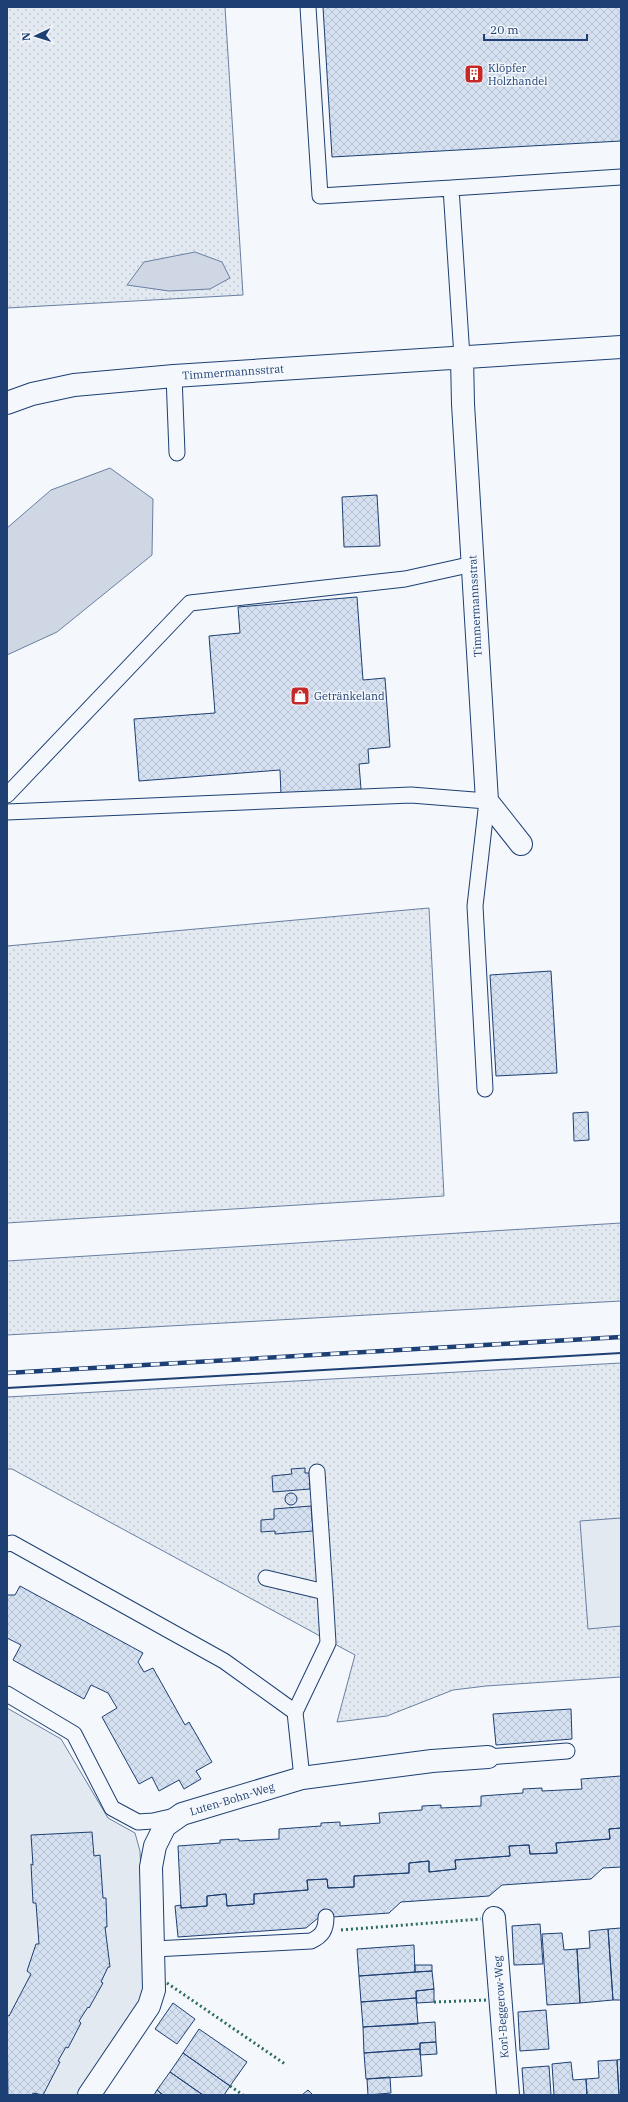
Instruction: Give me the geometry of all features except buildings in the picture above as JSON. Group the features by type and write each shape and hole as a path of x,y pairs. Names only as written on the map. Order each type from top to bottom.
{"street":[{"name":"Timmermannsstrat","path":"7,403 32,394 74,385 174,376 621,347"},
{"name":"Timmermannsstrat","path":"462,357 463,404 487,802"},
{"path":"487,802 520,844"},
{"name":"Luten-Bohn-Weg","path":"89,2095 149,2006 154,1990 151,1867 155,1846 165,1826 182,1814 302,1778 432,1761 488,1757"},
{"name":"Korl-Beggerow-Weg","path":"494,1918 508,2095"}],"lane":[{"path":"308,7 320,196 621,177"},
{"path":"451,188 462,357"},
{"path":"174,376 177,454"},
{"path":"7,795 190,603 405,579 473,564"},
{"path":"7,812 411,795 487,802 474,906 485,1089"},
{"path":"302,1778 295,1712 328,1644 317,1472"},
{"path":"7,1544 12,1544 224,1661 295,1712"},
{"path":"266,1578 325,1592"},
{"path":"7,1694 74,1734 112,1808 138,1822 154,1822 182,1814"},
{"name":"Luten-Bohn-Weg","path":"488,1757 567,1750"},
{"path":"154,1949 311,1941 320,1937 325,1930 326,1917"}],"shaded area":[{"path":"7,7 225,7 243,295 7,308"},
{"path":"195,252 222,262 230,278 210,289 169,291 127,285 144,262"},
{"path":"110,468 153,499 152,555 57,632 7,655 7,528 51,490"},
{"path":"429,908 444,1196 7,1223 7,946"},
{"path":"621,1223 621,1301 7,1335 7,1261"},
{"path":"621,1363 621,1677 486,1686 453,1690 387,1716 337,1722 355,1655 12,1469 7,1469 7,1397"},
{"path":"621,1518 621,1626 588,1629 580,1521"},
{"path":"7,1708 61,1739 108,1818 135,1833 140,1851 146,1969 144,2000 79,2095 7,2095"}],"railway":[{"path":"7,1373 621,1337"}],"hedge":[{"path":"341,1930 481,1919"},
{"path":"167,1983 285,2064"},
{"path":"434,2002 489,2000"},
{"path":"230,2086 243,2095"}],"wall":[{"path":"7,1388 621,1353"}],"place":[{"name":"Klöpfer Holzhandel","path":"474,74"},
{"name":"Getränkeland","path":"300,696"}]}
